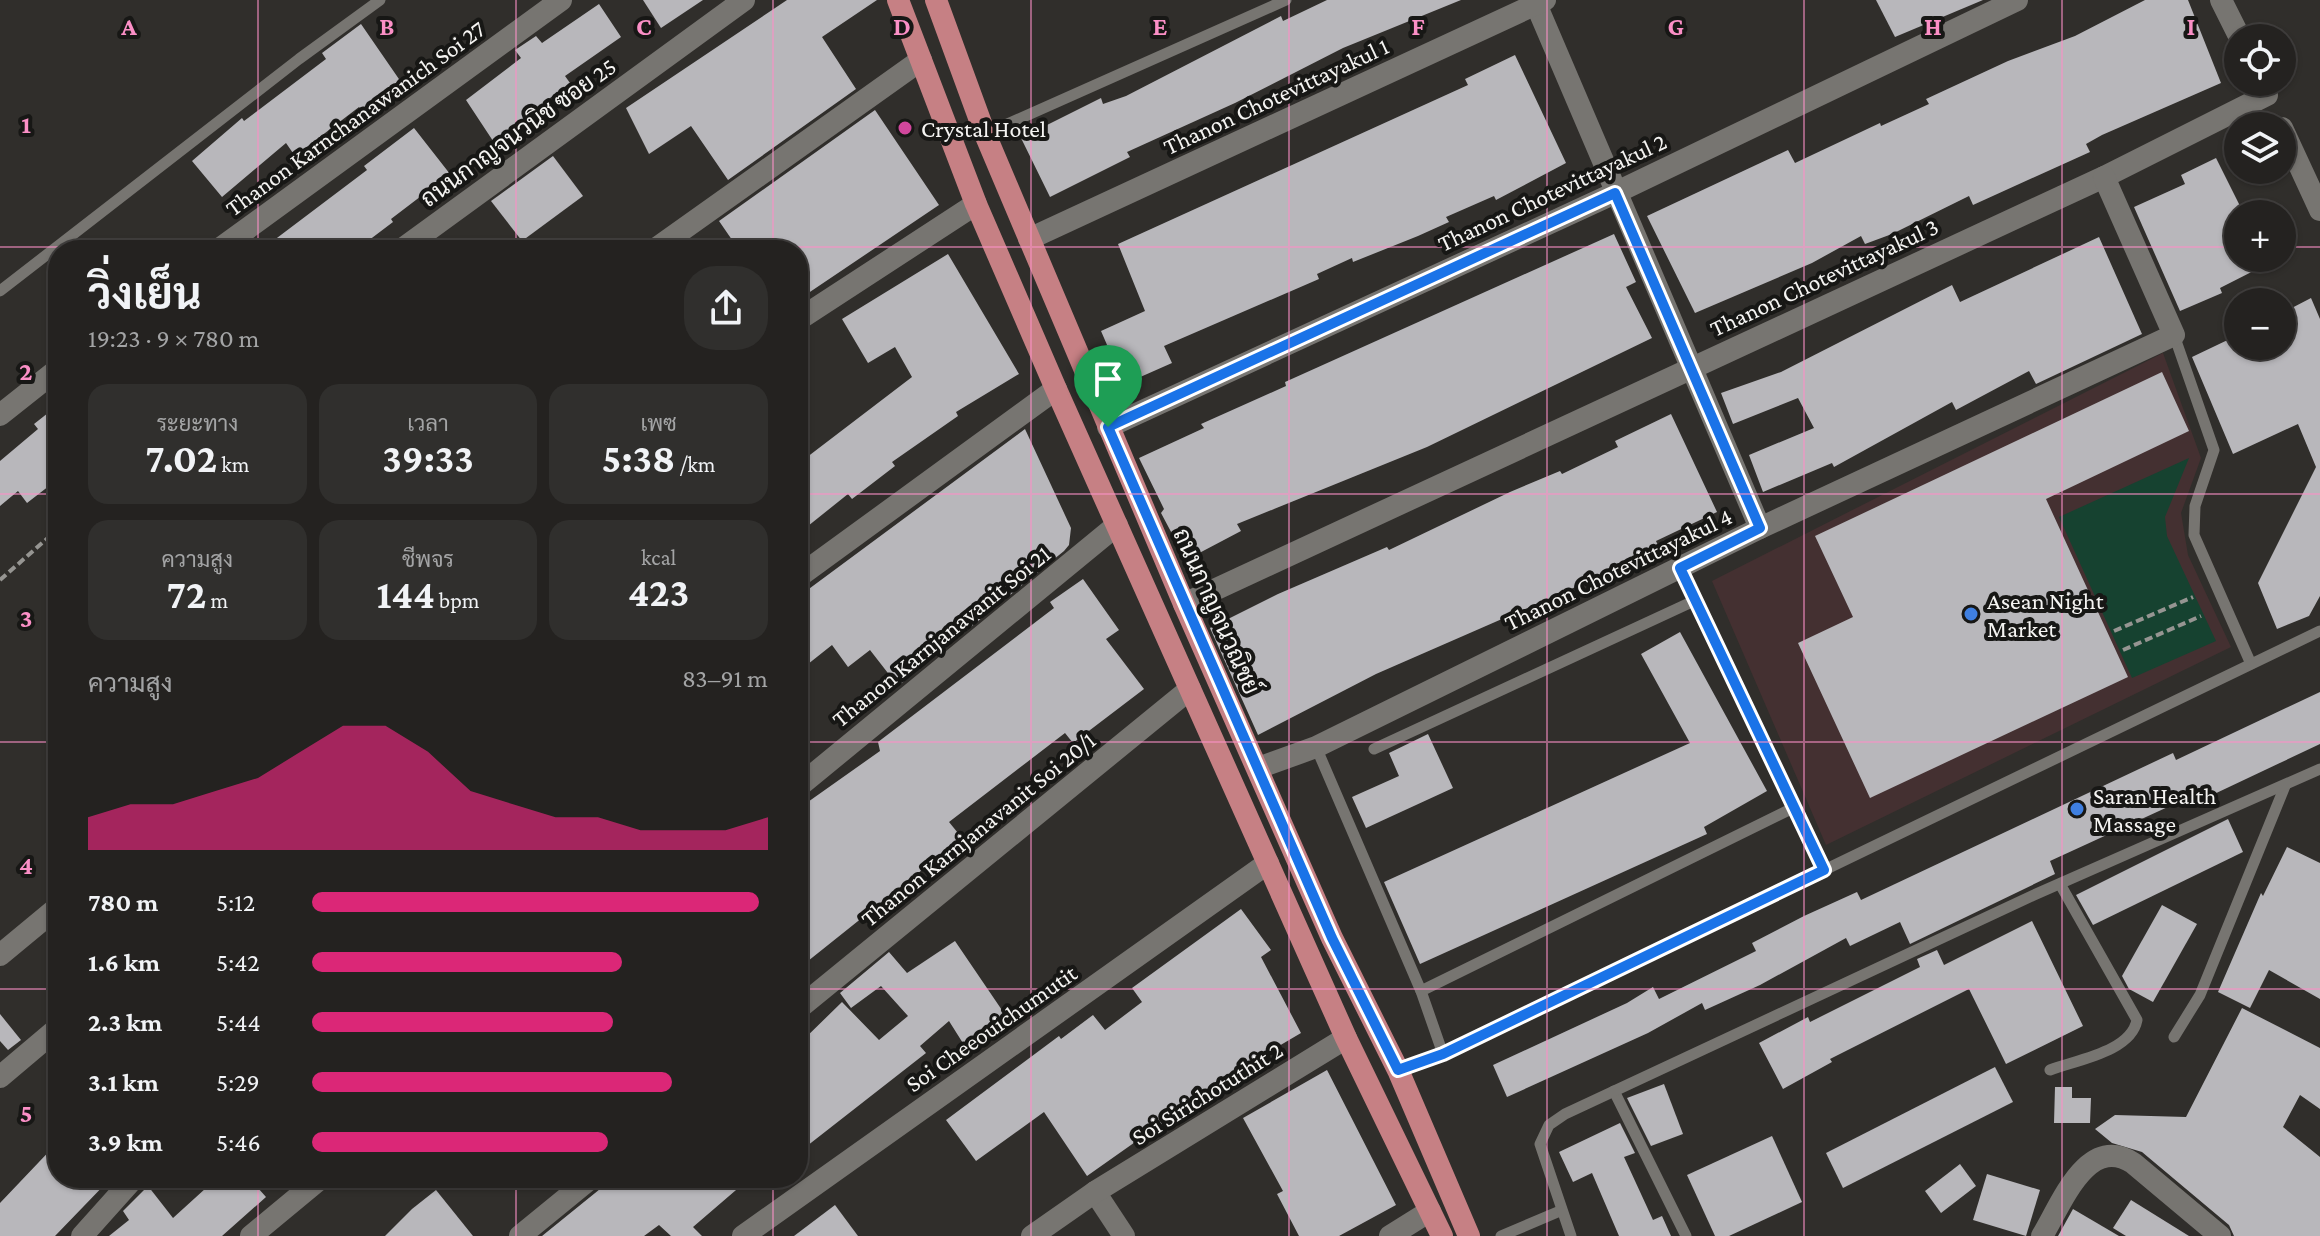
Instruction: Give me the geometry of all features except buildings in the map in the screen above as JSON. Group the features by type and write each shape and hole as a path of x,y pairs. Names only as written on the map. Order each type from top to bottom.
{"main road":[{"path":"898,0 976,204 1056,389 1346,1038 1442,1236"},
{"name":"ถนนกาญจนวณิชย์","path":"936,0 985,134 1184,604 1332,938 1398,1070 1469,1236"},
{"path":"1080,438 1108,427"},
{"path":"1159,620 1184,604"}],"street":[{"name":"Thanon Karnchanawanich Soi 27","path":"232,240 561,0"},
{"name":"ถนนกาญจนวนิช ซอย 25","path":"415,240 744,0"},
{"name":"Thanon Chotevittayakul 2","path":"1108,427 1615,193 2017,0"},
{"path":"2221,0 2233,24"},
{"path":"1539,1 1615,193 1693,366 1760,528"},
{"name":"Thanon Chotevittayakul 1","path":"1029,239 1539,1"},
{"path":"668,240 921,60"},
{"name":"Thanon Chotevittayakul 3","path":"1184,604 2104,177 2251,96"},
{"path":"2296,158 2320,210"},
{"path":"2104,177 2174,335"},
{"path":"808,313 976,204"},
{"name":"Thanon Chotevittayakul 4","path":"1258,768 1316,747 1760,528 2174,335"},
{"path":"0,415 48,377"},
{"path":"808,570 1056,389"},
{"name":"Thanon Karnjanavanit Soi 21","path":"808,779 1117,525"},
{"name":"Thanon Karnjanavanit Soi 20/1","path":"808,1001 1190,689"},
{"name":"Soi Cheeouichumutit","path":"743,1236 1268,863"},
{"path":"0,955 48,915"},
{"path":"0,1077 48,1036"},
{"name":"Soi Sirichotuthit 2","path":"1032,1236 1095,1192 1346,1038"},
{"path":"2042,1236 2085,1167 2106,1153 2118,1154 2133,1163 2220,1236"},
{"path":"82,1236 125,1188"},
{"path":"251,1236 309,1188"},
{"path":"520,1236 579,1188"},
{"path":"1095,1192 1124,1236"},
{"path":"1390,1236 1430,1211"}],"lane":[{"path":"66,240 380,0"},
{"path":"985,134 1286,0"},
{"path":"0,291 48,254"},
{"path":"2174,335 2214,450 2195,506 2194,535 2251,664"},
{"path":"1680,568 1824,870"},
{"path":"1374,749 1696,600"},
{"path":"1398,1070 1443,1054 2320,631"},
{"path":"1316,747 1421,991 1443,1054"},
{"path":"1571,1236 1560,1211 1540,1144 1554,1120 2060,884 2320,769"},
{"path":"2174,1037 2200,995 2285,786"},
{"path":"1421,991 1795,807"},
{"path":"2050,1070 2118,1045 2130,1037 2137,1020 2060,884"},
{"path":"1614,1091 1686,1236"},
{"path":"1501,1236 1560,1211"}],"path":[{"path":"0,580 48,538"},
{"path":"2114,631 2193,597"},
{"path":"2123,650 2201,616"}],"shaded area":[{"name":"Asean Night Market","path":"2163,353 2201,458 2181,513 2188,555 2231,647 1826,845 1712,581"}],"green space":[{"path":"2189,458 2165,517 2167,536 2216,641 2132,678 2059,517"}],"place":[{"name":"Crystal Hotel","path":"905,128"},
{"name":"Asean Night Market","path":"1971,614"},
{"name":"Saran Health Massage","path":"2077,809"}],"route":[{"path":"1615,193 1693,366 1760,528 1680,568 1824,870 1443,1054 1398,1070 1332,938 1108,427 1615,193"}]}
